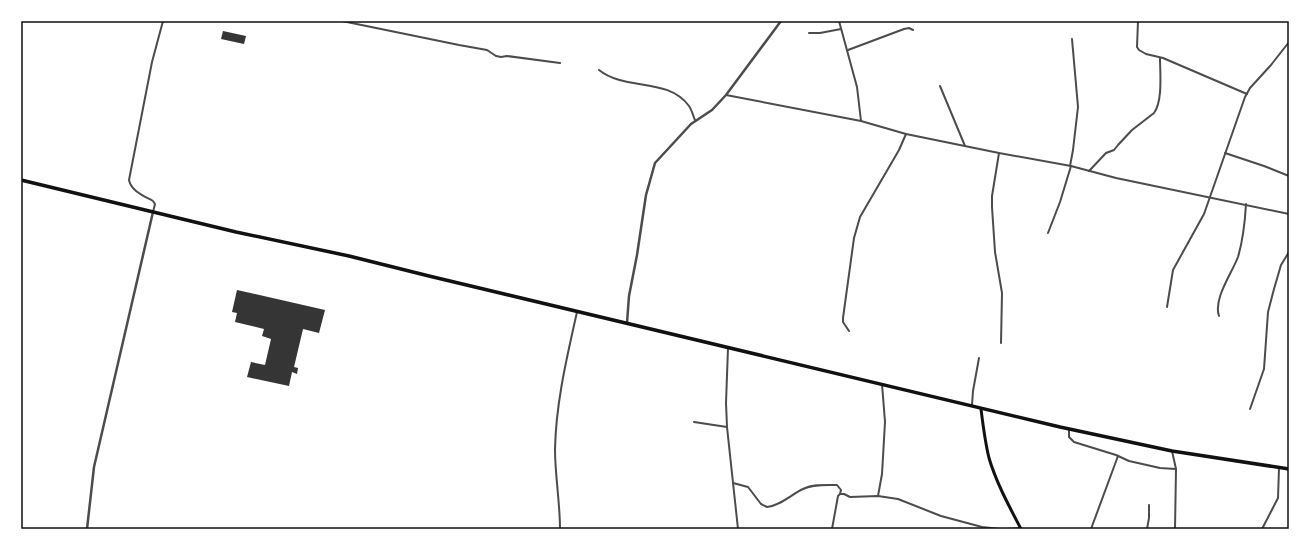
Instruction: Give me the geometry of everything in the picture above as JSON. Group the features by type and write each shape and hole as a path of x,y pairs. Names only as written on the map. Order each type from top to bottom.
{"highway":[{"path":"21,180 236,232 344,255 981,409 1172,451 1289,469"}],"main road":[{"path":"981,409 985,442 990,460 1020,529"}],"street":[{"path":"87,529 94,468 155,204 153,201 134,189 130,185 129,180 152,62 163,21"},
{"path":"342,21 487,50 496,56 560,63"},
{"path":"627,323 629,296 646,195 655,163 695,120 712,110 726,95 781,21"},
{"path":"839,21 857,87 861,121"},
{"path":"1138,21 1137,47 1140,50 1146,54 1160,58 1247,94"},
{"path":"809,33 820,33 841,28"},
{"path":"848,50 904,29 909,28 913,30"},
{"path":"1048,233 1050,224 1060,202 1073,150 1078,107 1072,39"},
{"path":"1166,307 1173,270 1204,214 1247,94 1250,88 1272,66 1289,42"},
{"path":"1090,171 1106,153 1114,150 1127,134 1157,109 1160,90 1160,58"},
{"path":"599,70 610,78 674,92 689,106 695,120"},
{"path":"940,86 965,146"},
{"path":"726,95 861,121 906,134 1070,166 1209,198 1246,204 1289,214"},
{"path":"849,331 843,322 843,318 856,228 860,217 899,150 906,134"},
{"path":"999,153 992,196 992,207 995,252 1002,293 1001,343"},
{"path":"1225,153 1289,176"},
{"path":"1220,316 1218,307 1225,286 1238,257 1243,234 1246,204"},
{"path":"1250,409 1264,369 1268,312 1281,265 1289,252"},
{"path":"560,529 555,449 562,379 577,311"},
{"path":"728,347 726,403 727,427 738,529"},
{"path":"972,406 979,358"},
{"path":"878,496 883,458 885,422 882,384"},
{"path":"694,422 727,427"},
{"path":"1069,429 1069,437 1074,442 1118,456 1129,462 1160,468 1176,469"},
{"path":"1172,451 1176,469 1174,529"},
{"path":"1092,529 1118,456"},
{"path":"1262,529 1278,498 1279,468"},
{"path":"732,484 748,487 761,504 767,507 804,488 815,485 837,485 841,490 838,496 832,529"},
{"path":"840,494 850,497 878,496 898,500 941,516 982,527 1000,529"},
{"path":"1147,529 1149,518 1148,505"},
{"path":"1008,529 1020,529"}],"building":[{"path":"223,31 246,36 244,44 221,39"},
{"path":"237,290 325,310 319,333 303,329 294,367 298,368 297,374 292,372 289,386 247,377 251,362 265,365 271,339 262,336 264,329 235,322 237,313 232,312"}]}
